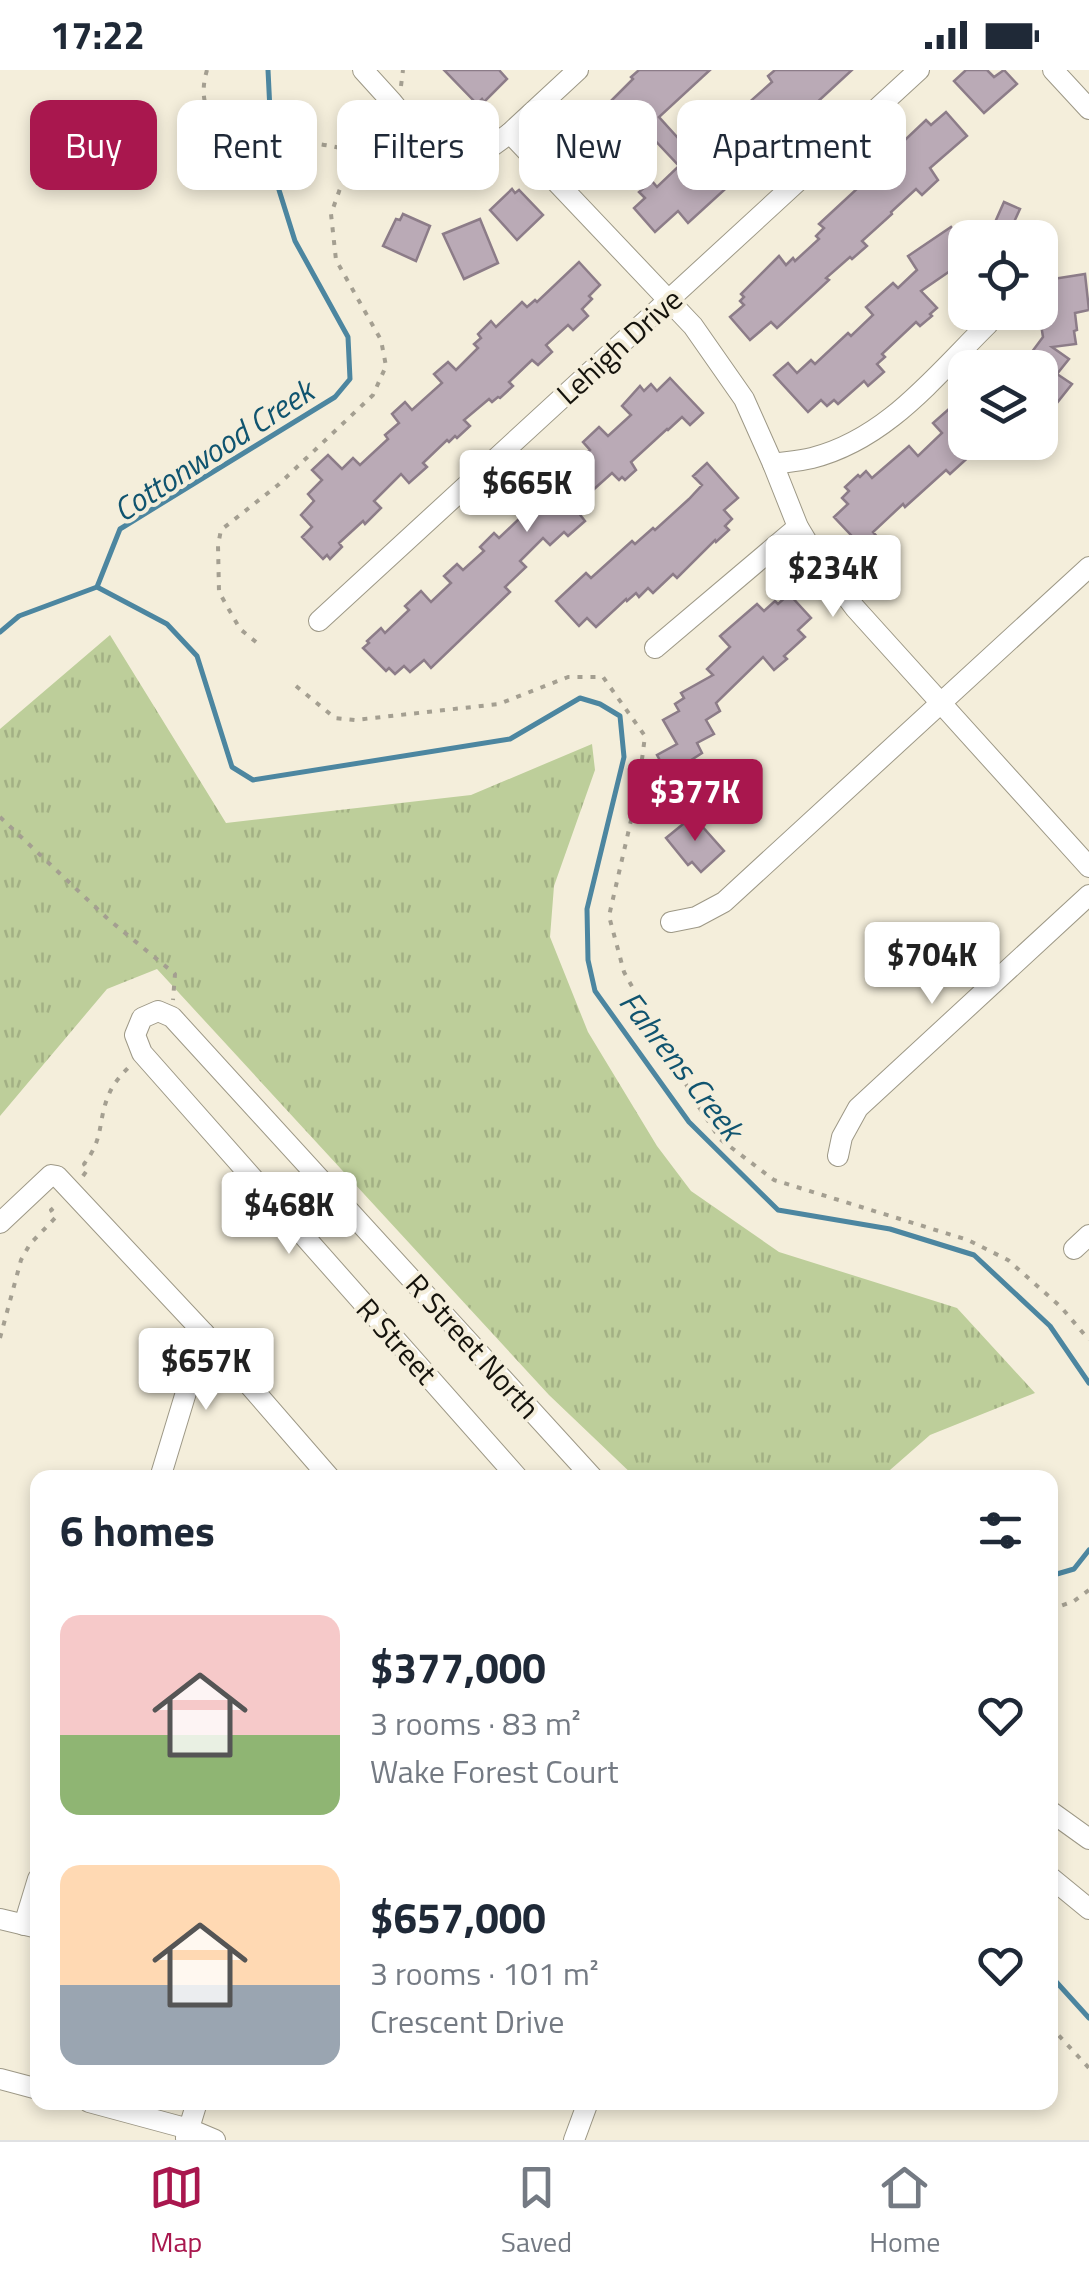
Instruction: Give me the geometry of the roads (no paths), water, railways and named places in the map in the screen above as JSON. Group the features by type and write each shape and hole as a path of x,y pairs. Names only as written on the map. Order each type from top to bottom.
{"street":[{"path":"363,70 444,168 480,155 510,133 578,70"},
{"name":"Lehigh Drive","path":"318,621 919,70"},
{"path":"1053,70 1089,109"},
{"path":"510,133 693,326 744,400 813,552 855,608 1089,867"},
{"path":"773,464 810,459 865,437 895,417 982,330"},
{"path":"654,648 798,526"},
{"path":"671,922 696,916 724,902 1089,567"},
{"path":"838,1156 842,1137 858,1108 1089,896"},
{"name":"R Street North","path":"142,1054 135,1036 142,1018 158,1011 172,1017 586,1470"},
{"name":"R Street","path":"142,1054 511,1470"},
{"path":"0,1223 51,1175 57,1176 204,1333 323,1470"},
{"path":"162,1470 204,1333"},
{"path":"1058,1817 1089,1839"},
{"path":"1058,1884 1089,1909"},
{"path":"0,1919 30,1927"},
{"path":"0,2079 30,2087"},
{"path":"114,2110 215,2140"},
{"path":"574,2140 585,2110"}],"waterway":[{"name":"Cottonwood Creek","path":"97,587 120,529 335,397 350,379 348,337 295,241 279,190 268,70"},
{"name":"Fahrens Creek","path":"0,632 19,616 97,587 167,624 197,656 232,767 253,780 510,739 580,698 620,716 624,757 587,909 588,960 595,991 689,1122 778,1210 890,1229 974,1255 1050,1326 1089,1383"},
{"name":"Fahrens Creek","path":"1058,1574 1074,1569 1089,1550"},
{"name":"Fahrens Creek","path":"1058,1984 1089,2018"}]}
